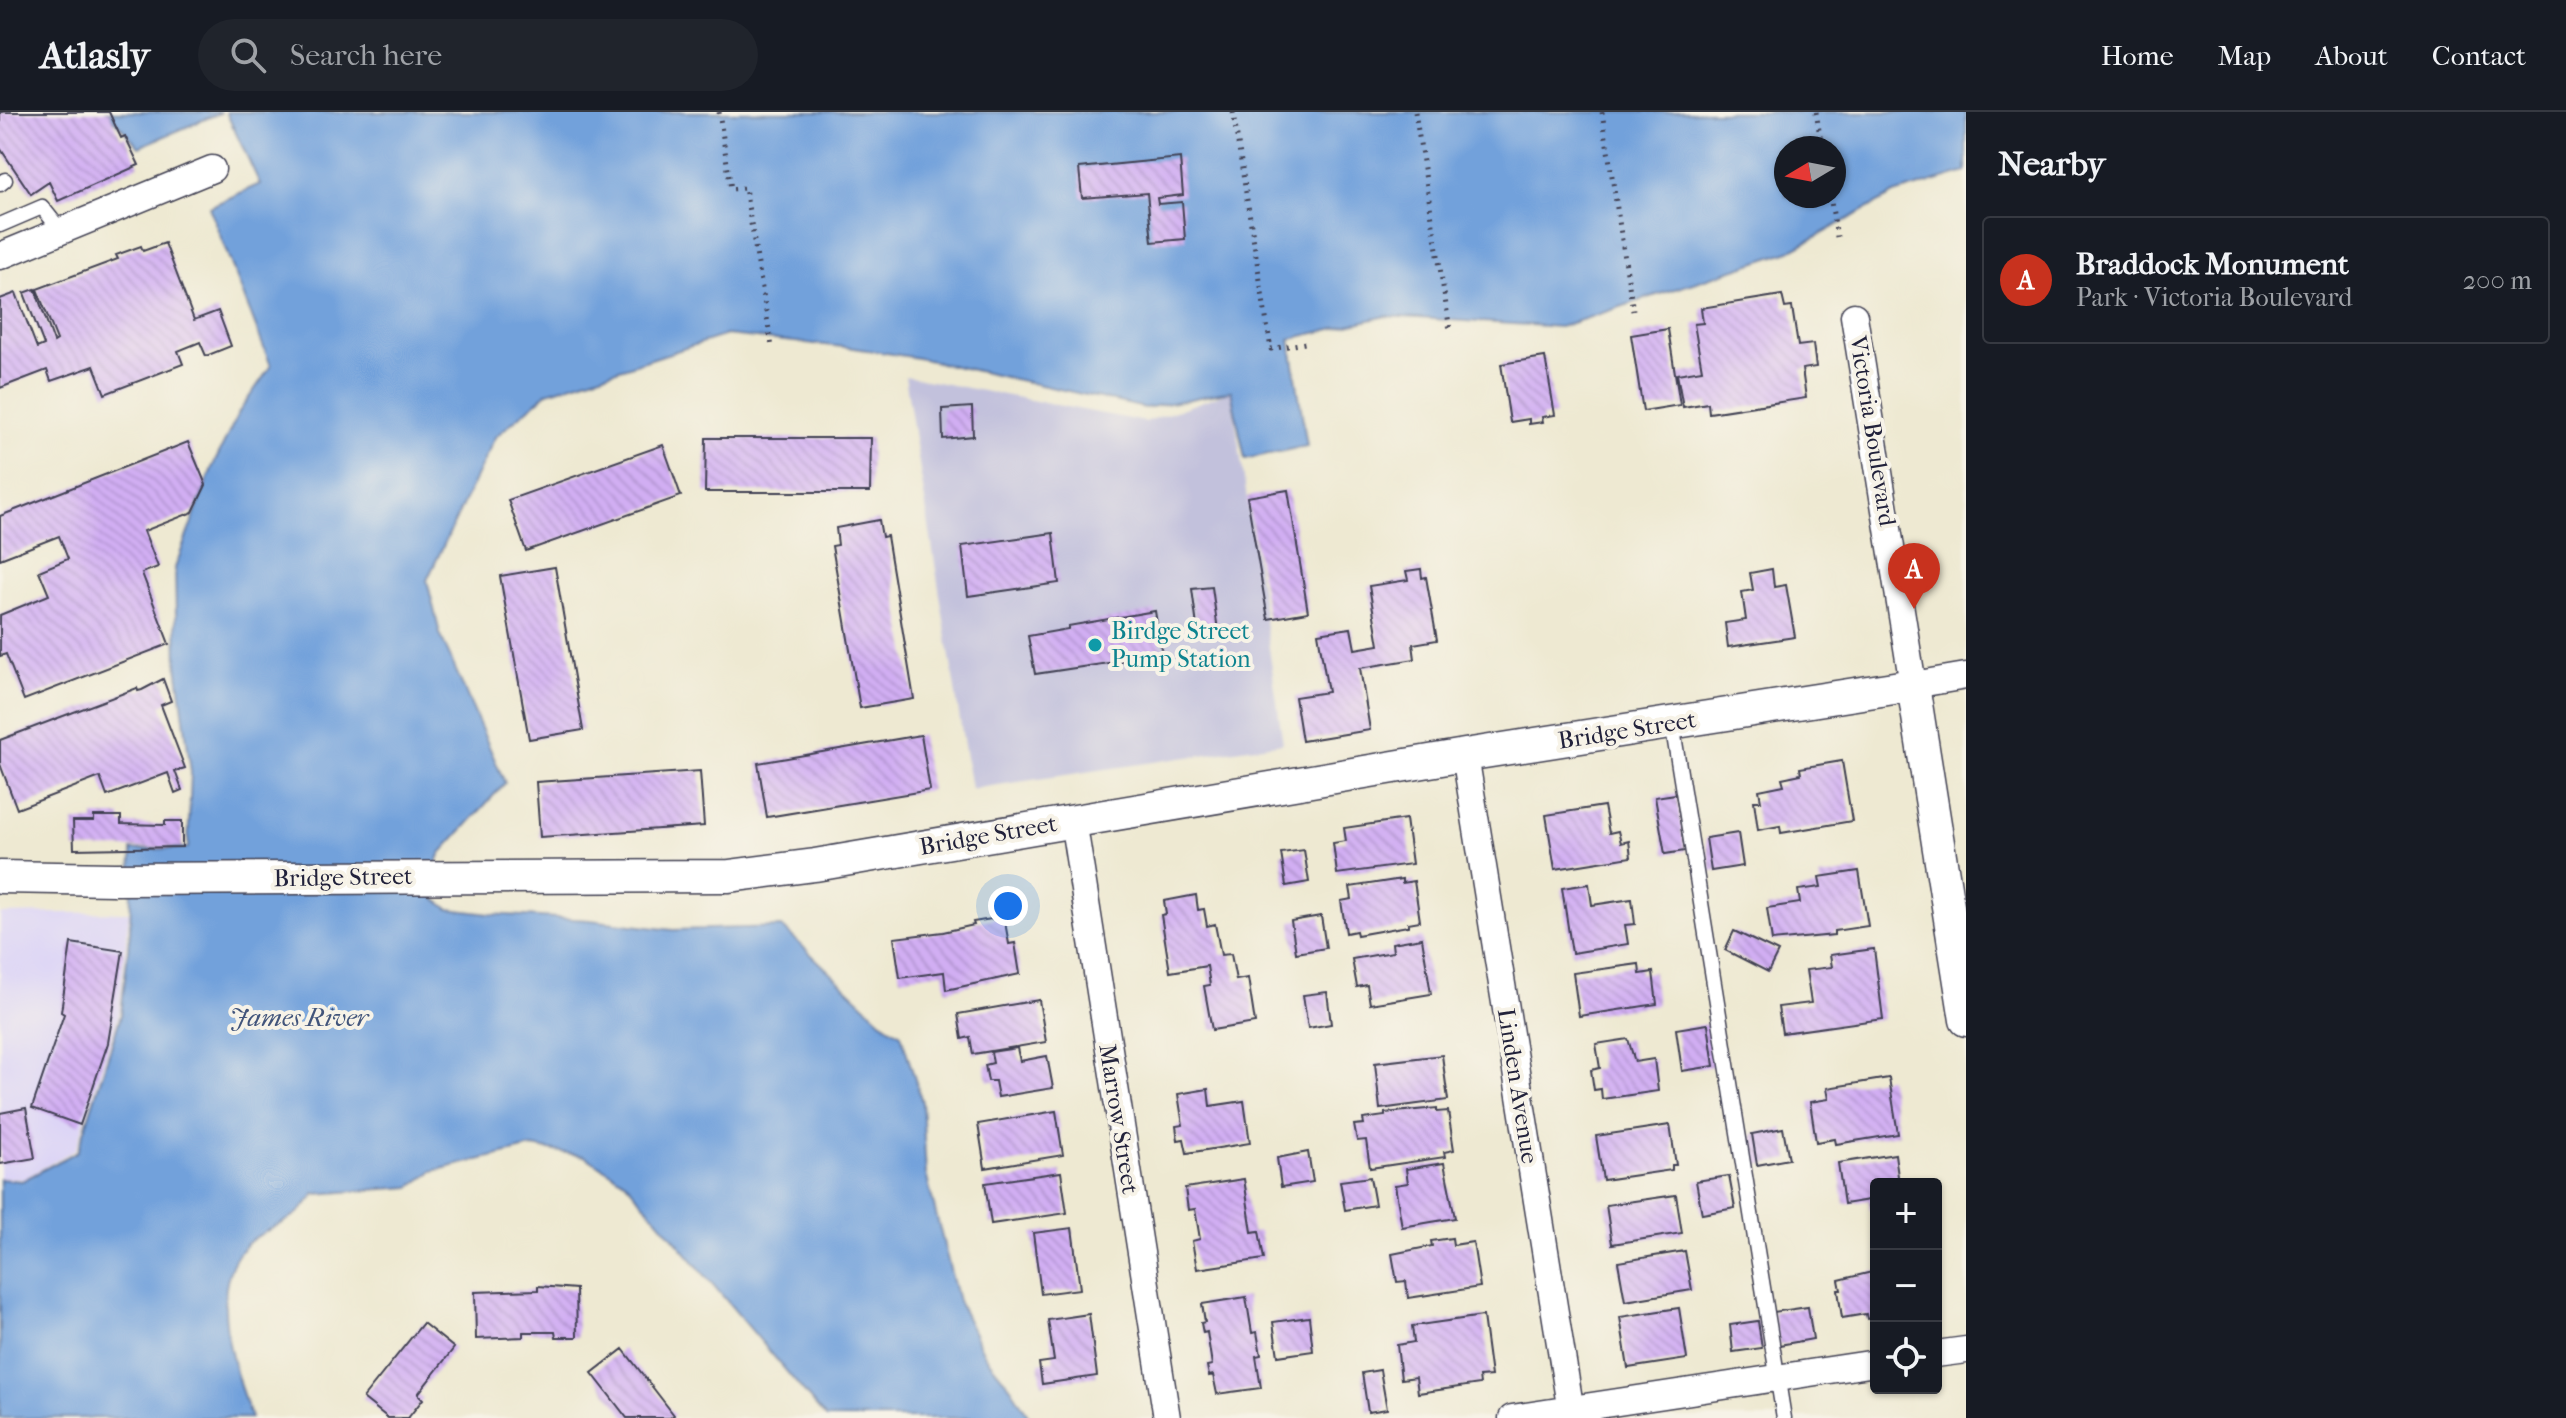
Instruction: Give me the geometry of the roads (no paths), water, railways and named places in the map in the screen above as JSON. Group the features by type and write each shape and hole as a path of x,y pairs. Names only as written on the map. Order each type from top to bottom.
{"street":[{"path":"0,256 212,169"},
{"name":"Victoria Boulevard","path":"1854,316 1966,1020"},
{"name":"Bridge Street","path":"0,877 729,876 815,865 1465,755 1966,676"},
{"name":"Linden Avenue","path":"1465,755 1571,1414"},
{"name":"Marrow Street","path":"1073,820 1167,1418"},
{"path":"1942,1353 1966,1350"},
{"path":"1512,1418 1571,1414 1870,1364"}],"lane":[{"path":"0,225 42,207 61,231"},
{"path":"1672,723 1784,1418"}],"water":[{"path":"107,112 222,112 139,147"},
{"name":"James River","path":"226,112 1966,112 1966,172 1894,194 1790,251 1560,327 1386,316 1290,339 1307,446 1245,459 1231,391 1145,408 918,358 726,335 548,392 495,437 427,580 440,634 505,783 441,853 424,890 449,909 490,914 590,920 673,930 782,927 886,1025 901,1034 922,1102 926,1174 958,1301 985,1356 1030,1418 826,1418 626,1182 584,1156 532,1147 433,1171 410,1187 315,1194 293,1217 247,1244 234,1261 227,1281 225,1304 231,1353 251,1418 0,1418 0,1179 22,1181 78,1151 121,1015 130,931 132,850 188,848 191,772 177,665 175,568 212,468 239,412 271,366 209,207 260,184"}],"place":[{"name":"Braddock Monument","path":"1914,609"},
{"name":"Birdge Street Pump Station","path":"1095,645"}]}
